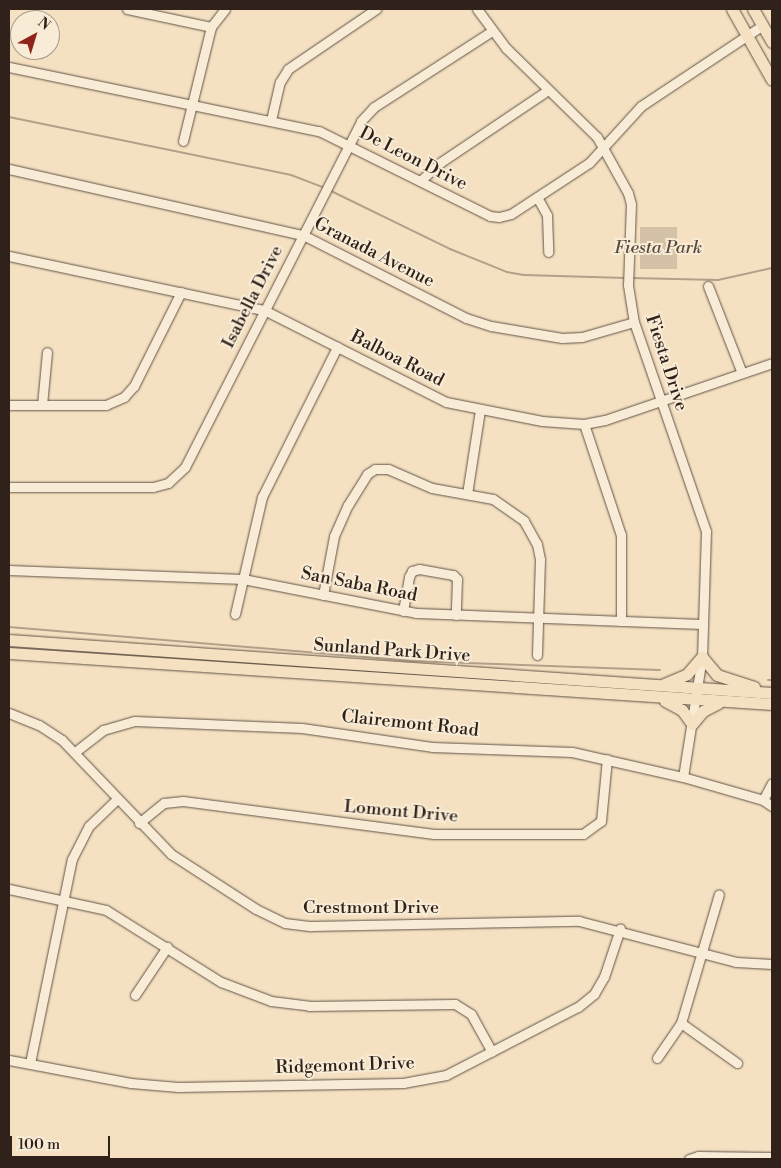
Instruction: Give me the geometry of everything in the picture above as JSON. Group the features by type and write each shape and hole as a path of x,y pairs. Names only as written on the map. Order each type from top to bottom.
{"main road":[{"path":"732,9 748,34 772,80"},
{"path":"753,9 772,42"},
{"name":"Sunland Park Drive","path":"9,640 658,686 696,694 720,703 772,704"},
{"name":"Sunland Park Drive","path":"9,653 659,698 696,694 771,692"},
{"path":"658,686 687,674 702,657 717,676 771,692"},
{"path":"659,698 682,710 692,724 703,711 720,703"}],"street":[{"path":"127,9 211,26"},
{"path":"183,141 211,26 225,9"},
{"path":"271,120 280,82 288,69 376,9"},
{"name":"Fiesta Drive","path":"477,9 492,31 604,147 631,204 628,268 634,322 706,530 702,657 683,777"},
{"name":"De Leon Drive","path":"9,67 319,131 490,216 511,214 589,163 641,106 763,25"},
{"name":"Isabella Drive","path":"9,487 153,487 168,483 185,467 361,121 374,108 492,31"},
{"path":"420,181 441,162 548,90"},
{"name":"Granada Avenue","path":"9,169 303,235 466,318 491,326 562,338 582,337 634,322"},
{"path":"537,197 547,215 548,252"},
{"name":"Balboa Road","path":"9,256 264,310 446,402 542,421 584,424 605,420 772,363"},
{"path":"708,286 742,374"},
{"path":"9,405 106,405 124,397 134,386 181,292"},
{"path":"235,614 262,497 338,347"},
{"path":"42,405 47,352"},
{"path":"467,494 480,410"},
{"path":"584,424 621,535 622,621"},
{"path":"323,595 334,536 367,474 375,469 388,469 432,488 467,494 504,504 516,512 531,531 540,559 537,655"},
{"path":"403,611 412,571 419,569 452,575 457,579 456,615"},
{"name":"San Saba Road","path":"9,570 243,579 403,611 456,615 703,624"},
{"name":"Crestmont Drive","path":"9,713 39,725 74,752 139,823 171,854 256,910 285,923 311,926 579,921 620,929 736,962 772,964"},
{"name":"Clairemont Road","path":"74,752 103,730 135,721 302,728 432,747 572,752 683,777 763,800 772,806"},
{"name":"Lomont Drive","path":"139,823 164,803 183,801 434,834 583,834 601,821 607,759"},
{"path":"763,800 772,783"},
{"path":"30,1063 63,900 78,844 89,826 117,799"},
{"path":"9,889 88,904 120,917 221,982 271,1001 309,1006 456,1004 471,1014 492,1052"},
{"path":"657,1058 680,1023 719,894"},
{"name":"Ridgemont Drive","path":"9,1060 131,1083 178,1087 393,1083 446,1075 578,1007 594,994 604,977 620,929"},
{"path":"135,995 167,947"},
{"path":"680,1023 737,1063"},
{"path":"689,1159 698,1156 772,1157"}],"green space":[{"name":"Fiesta Park","path":"640,227 677,227 677,269 640,269"}],"waterway":[{"path":"9,117 291,175 323,187"},
{"path":"329,190 450,249 507,272 524,275 626,278"},
{"path":"631,278 718,280 772,268"},
{"path":"9,627 413,661 660,670"}]}
